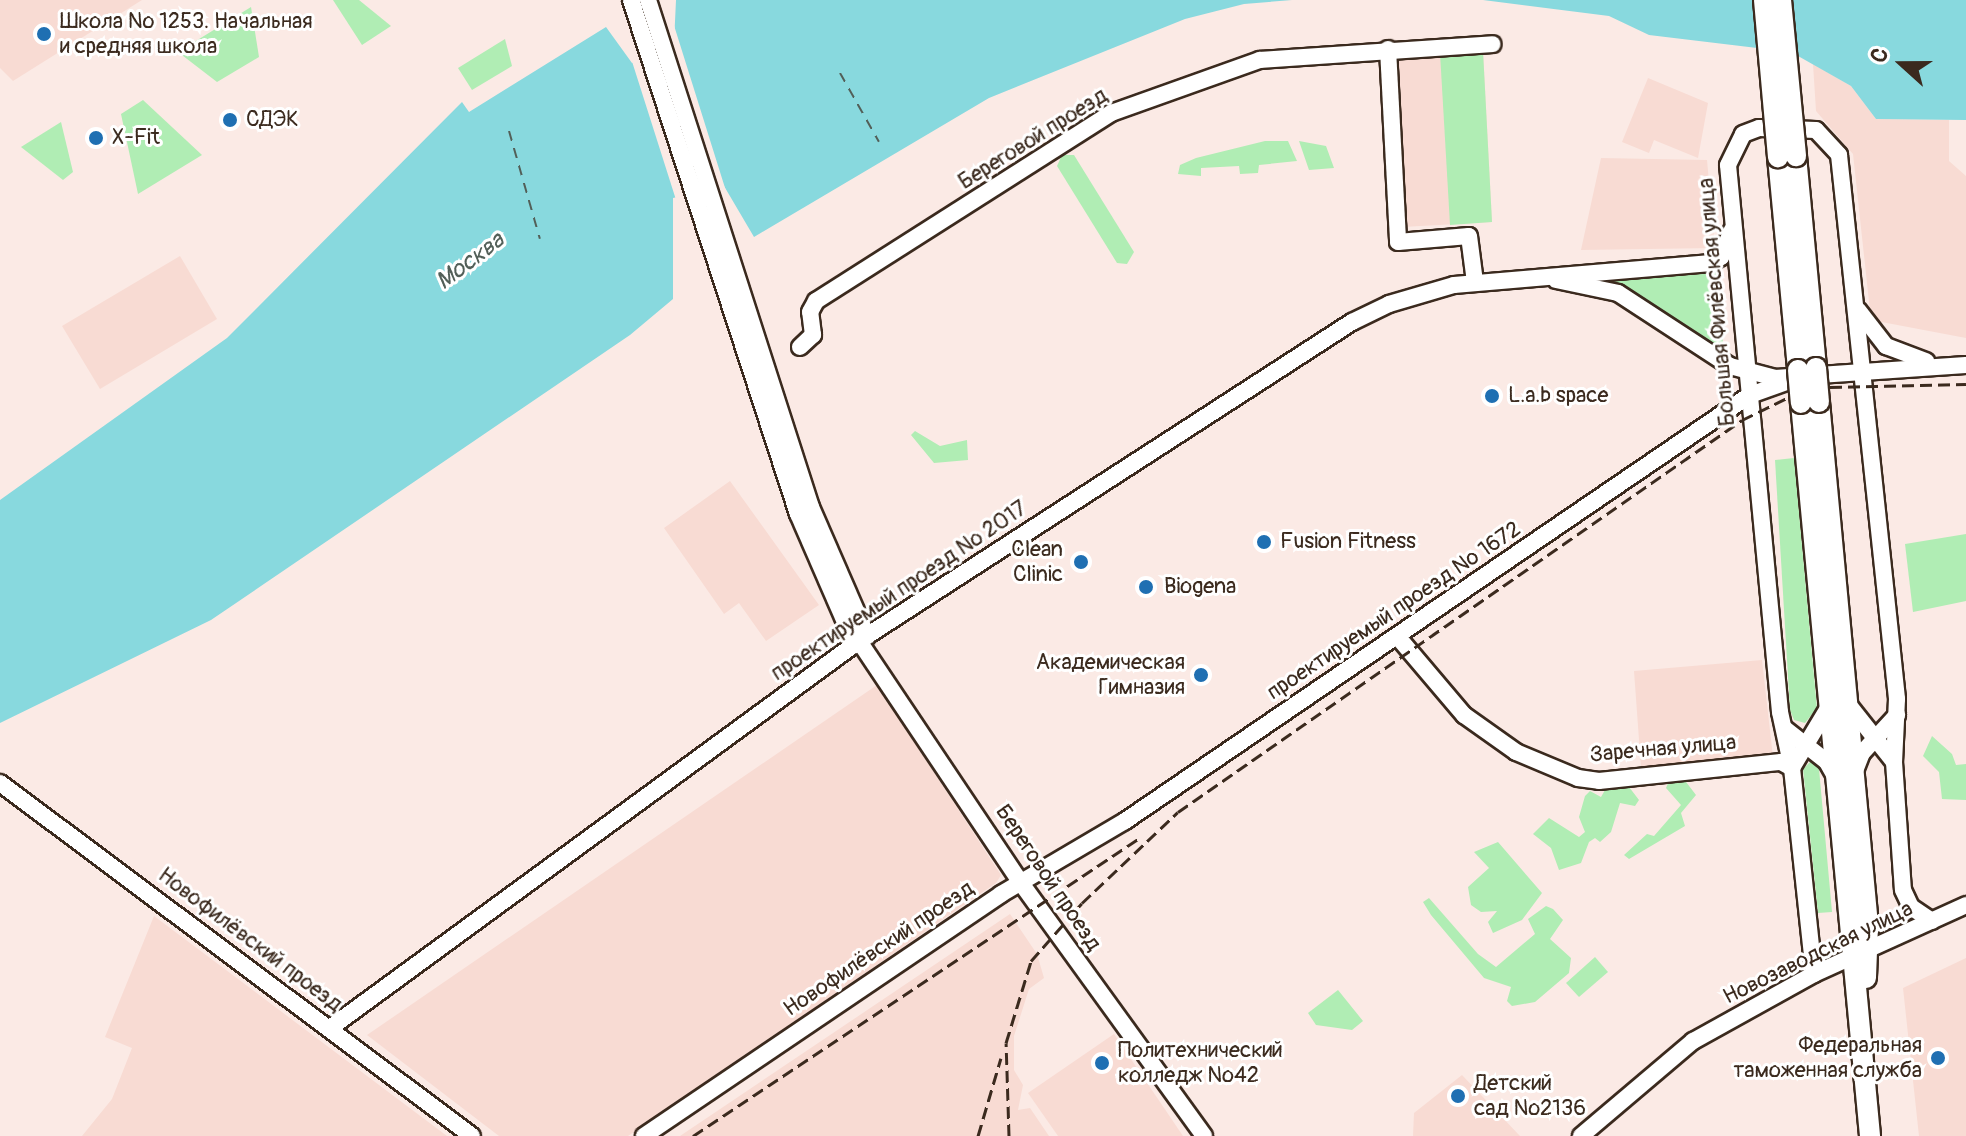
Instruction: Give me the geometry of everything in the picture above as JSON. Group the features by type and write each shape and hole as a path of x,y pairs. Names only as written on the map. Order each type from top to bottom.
{"main road":[{"path":"1764,0 1787,156"},
{"path":"1781,0 1787,156 1802,372 1810,403 1832,639 1844,707 1845,777 1860,953 1870,1136"}],"street":[{"path":"631,0 754,358"},
{"path":"648,0 754,358"},
{"name":"Береговой проезд","path":"800,347 814,333 813,303 1111,113 1260,60 1492,44"},
{"path":"1388,49 1398,242 1469,236 1475,282"},
{"name":"Большая Филёвская улица","path":"1814,974 1792,768 1782,722 1728,165 1743,134 1759,128 1816,130 1839,155 1897,707 1894,762 1905,897 1932,921"},
{"name":"проектируемый проезд № 2017","path":"330,1028 860,641 1352,322 1423,292 1475,282 1711,263 1721,257 1733,223"},
{"name":"проектируемый проезд № 2017","path":"1534,276 1618,293 1747,372"},
{"path":"1854,301 1867,327 1886,346 1919,360 1958,365"},
{"name":"Береговой проезд","path":"754,358 798,514 860,641 1021,883 1204,1136"},
{"path":"1747,372 1862,373 1958,365"},
{"name":"проектируемый проезд № 1672","path":"1021,883 1075,854 1750,395 1802,372"},
{"name":"Заречная улица","path":"1397,636 1464,715 1516,752 1578,778 1599,781 1781,762 1792,768"},
{"path":"1844,707 1871,724 1884,722 1897,707"},
{"path":"1792,768 1822,726 1844,707"},
{"path":"1844,707 1894,762"},
{"path":"1782,722 1808,748 1845,777 1897,707"},
{"path":"1782,722 1801,734 1822,726"},
{"name":"Новофилёвский проезд","path":"0,783 472,1136"},
{"name":"Новофилёвский проезд","path":"644,1136 1021,883"},
{"name":"Новозаводская улица","path":"1581,1136 1693,1041 1814,974 1966,905"}],"shaded area":[{"name":"Школа № 1253. Начальная и средняя школа","path":"0,0 142,0 13,81 0,68"},
{"path":"1483,51 1492,222 1403,227 1393,56"},
{"path":"1813,64 1851,86 1876,119 1949,120 1949,161 1966,176 1966,338 1871,320 1853,154 1816,111"},
{"path":"1648,78 1708,103 1698,158 1654,140 1649,153 1622,142"},
{"path":"1601,158 1707,160 1715,248 1581,250"},
{"path":"180,256 217,319 100,389 62,326"},
{"path":"730,481 819,605 766,641 739,603 724,614 664,528"},
{"path":"1762,660 1773,757 1641,767 1634,671"},
{"path":"877,685 1001,875 996,883 628,1136 499,1136 367,1035"},
{"path":"1010,914 1037,954 1044,978 1029,989 1014,1036 1014,1070 1023,1085 1018,1110 1030,1108 1049,1136 680,1136"},
{"path":"154,916 447,1136 82,1136 112,1099 132,1048 105,1037"},
{"name":"Федеральная таможенная служба","path":"1966,958 1966,1136 1919,1136 1903,988"},
{"name":"Политехнический колледж №42","path":"1114,1034 1183,1136 1058,1136 1028,1093"},
{"name":"Детский сад №2136","path":"1462,1075 1520,1136 1413,1136 1414,1113"}],"green space":[{"path":"333,0 359,0 391,26 362,45"},
{"path":"251,7 259,57 217,82 178,52"},
{"path":"505,39 512,66 472,90 458,68"},
{"path":"1483,51 1492,222 1450,225 1440,53"},
{"path":"143,100 202,155 138,194 121,114"},
{"path":"61,122 73,172 63,180 21,147"},
{"path":"1265,141 1288,141 1297,161 1259,165 1258,173 1240,174 1239,166 1201,168 1201,176 1178,174 1180,165 1196,158"},
{"path":"1299,141 1326,146 1334,168 1309,170"},
{"path":"1062,155 1074,155 1134,252 1127,264 1117,263 1057,166"},
{"path":"1716,268 1724,353 1647,301 1587,277"},
{"path":"915,431 940,446 967,440 968,460 934,463 911,435"},
{"path":"1794,458 1817,708 1805,723 1794,720 1790,710 1775,460"},
{"path":"1966,534 1966,601 1913,612 1905,544"},
{"path":"1932,736 1952,754 1956,765 1966,764 1966,800 1942,799 1939,772 1923,756"},
{"path":"1812,760 1819,769 1832,912 1818,913 1803,769"},
{"path":"1683,778 1696,795 1681,813 1685,826 1629,859 1624,855 1647,834 1654,836 1681,805 1666,788 1669,781"},
{"path":"1626,783 1639,800 1635,806 1620,803 1611,832 1600,842 1595,838 1589,842 1581,863 1559,870 1551,848 1533,834 1549,818 1579,837 1585,832 1579,817 1585,796 1590,791 1601,797 1605,790"},
{"path":"1498,842 1542,893 1522,920 1493,933 1488,922 1497,911 1481,912 1471,905 1468,887 1489,868 1474,852"},
{"path":"1429,898 1478,954 1496,967 1535,934 1528,919 1546,906 1553,909 1563,920 1550,939 1571,958 1569,973 1535,1002 1512,1006 1507,1001 1511,987 1484,978 1431,915 1423,902"},
{"path":"1595,957 1608,972 1579,997 1566,983"},
{"path":"1338,990 1363,1021 1352,1030 1316,1025 1308,1013"}],"water":[{"name":"Москва","path":"676,0 1292,0 1244,4 1185,19 989,98 754,237 724,186 673,198 673,299 630,335 211,620 0,723 0,500 227,338 462,102 469,112 606,27 632,63 674,43"},
{"path":"1483,0 1966,0 1966,120 1876,119 1851,86 1791,52 1649,35 1609,16"}],"pier":[{"path":"672,19 731,207 722,191 677,203 629,52 633,58 671,40"}],"ferry route":[{"path":"840,73 879,142"},
{"path":"509,131 540,239"}],"railway":[{"path":"1009,1136 1006,1043 1031,961 1082,903 1178,812 1742,420 1789,397 1830,387 1966,384"},
{"path":"693,1136 1138,839"},
{"path":"978,1136 1001,1058"}],"place":[{"name":"Школа № 1253. Начальная и средняя школа","path":"44,34"},
{"name":"СДЭК","path":"230,120"},
{"name":"X-Fit","path":"96,138"},
{"name":"L.a.b space","path":"1492,396"},
{"name":"Fusion Fitness","path":"1264,542"},
{"name":"Clean Clinic","path":"1081,562"},
{"name":"Biogena","path":"1146,587"},
{"name":"Академическая Гимназия","path":"1201,675"},
{"name":"Федеральная таможенная служба","path":"1938,1058"},
{"name":"Политехнический колледж №42","path":"1102,1063"},
{"name":"Детский сад №2136","path":"1458,1096"}]}
